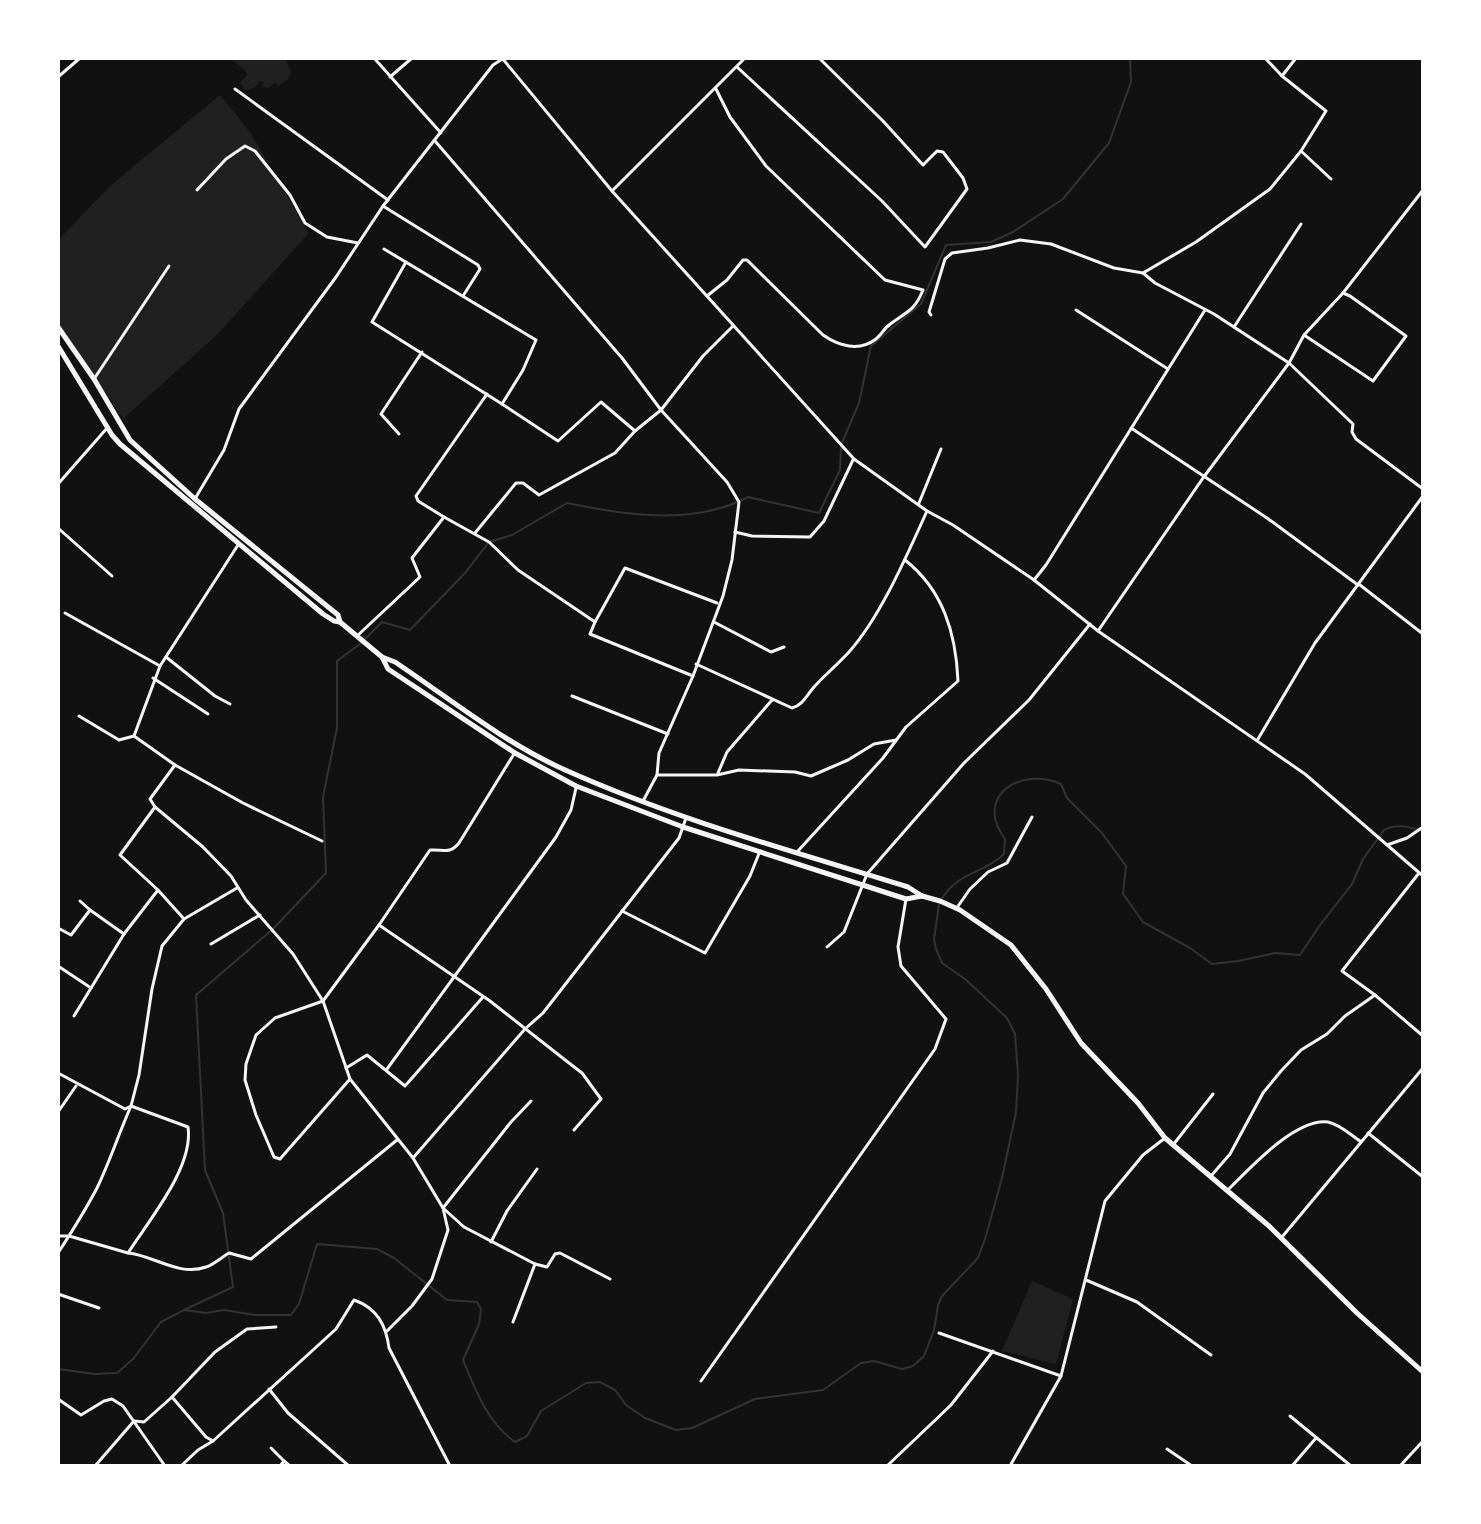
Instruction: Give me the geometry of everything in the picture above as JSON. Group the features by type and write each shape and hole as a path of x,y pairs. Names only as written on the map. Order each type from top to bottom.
{"main road":[{"path":"58,327 94,379 130,440 195,499 338,615 340,622"},
{"path":"58,348 120,444 328,618 340,622 382,657 395,662 519,745 564,770 686,818 867,874 915,890 922,896"},
{"path":"382,657 388,669 515,753 576,786 683,827 906,899 931,897 956,909 1011,945 1046,989 1081,1043 1138,1103 1165,1138 1281,1238 1423,1372"}],"street":[{"path":"58,77 80,58"},
{"path":"374,58 441,133"},
{"path":"390,77 412,58"},
{"path":"195,499 224,450 239,409 383,206 493,65 503,58 612,191 854,459 927,511 1034,580 1098,631 1258,739 1305,774 1421,874 1342,971 1423,1036"},
{"path":"612,191 745,58"},
{"path":"737,67 882,201 925,247 967,189 963,178 943,152 937,151 923,165 819,58"},
{"path":"1143,273 1196,242 1270,189 1301,151 1326,111 1282,76 1265,58"},
{"path":"1282,76 1296,58"},
{"path":"235,89 388,200"},
{"path":"707,296 727,280 743,260 747,260 823,335 837,345 858,346 875,340 886,327 916,307 923,290 885,280 766,166 730,117 716,89"},
{"path":"435,141 622,358 661,410 727,482 739,502 723,596 693,676 659,753 657,775 643,801"},
{"path":"197,190 226,159 245,146 255,151 290,195 305,223 327,237 358,243"},
{"path":"1301,151 1331,179"},
{"path":"1098,631 1203,478 1289,363 1304,335 1343,293 1421,197 1423,190"},
{"path":"383,206 478,265 480,269 463,297"},
{"path":"1234,327 1301,224"},
{"path":"931,315 929,312 945,259 952,253 1020,240 1051,244 1114,268 1143,273 1289,363 1353,424 1352,432 1356,439 1423,489"},
{"path":"384,249 536,340 523,370 502,404"},
{"path":"406,262 372,322 558,441 601,402 635,431"},
{"path":"94,379 169,266"},
{"path":"1304,335 1373,381 1406,336 1343,293"},
{"path":"1076,310 1168,369"},
{"path":"1034,580 1205,310"},
{"path":"475,533 516,483 523,483 539,495 615,453 635,431 661,410 693,367 733,326"},
{"path":"399,434 381,414 422,352"},
{"path":"487,394 419,488 418,501 489,542 518,570 595,622"},
{"path":"58,484 108,427"},
{"path":"1131,428 1267,518 1423,634"},
{"path":"919,503 941,449"},
{"path":"735,532 752,536 810,537 824,521 854,459"},
{"path":"1258,739 1315,643 1423,496"},
{"path":"696,664 772,700 792,708 798,707 850,651 905,560 927,511"},
{"path":"358,637 420,577 412,558 444,517"},
{"path":"58,528 112,576"},
{"path":"134,736 153,678 238,545"},
{"path":"797,852 906,727 958,681 957,656 940,599 922,573 905,560"},
{"path":"693,676 590,634 625,568 719,603"},
{"path":"65,613 160,666"},
{"path":"714,622 771,652 784,647"},
{"path":"827,947 844,932 867,874 964,763 1029,700 1091,623"},
{"path":"166,657 215,696 230,704"},
{"path":"153,678 208,714"},
{"path":"572,696 668,734"},
{"path":"717,775 727,752 772,700"},
{"path":"79,716 119,740 134,736"},
{"path":"134,736 175,765 243,803 322,841"},
{"path":"657,775 717,775 739,770 795,772 811,776 848,760 874,744 897,740"},
{"path":"350,1079 280,1159 274,1157 245,1080 246,1064 256,1035 275,1018 323,1001 430,850 447,852 459,843 519,745"},
{"path":"175,765 150,799 231,876 237,888 293,954 323,1001 350,1079 413,1158 443,1208 464,1227 535,1264 547,1267 555,1254 560,1253 610,1279"},
{"path":"387,1069 556,837 571,810 576,786"},
{"path":"155,807 120,855 184,919"},
{"path":"956,909 970,889 988,872 1007,863 1032,817"},
{"path":"413,1158 525,1029 543,1013 679,838 686,818"},
{"path":"1387,845 1407,838 1423,827"},
{"path":"622,911 705,953 750,876 760,851"},
{"path":"58,1253 96,1190 131,1106 162,946 184,919 237,888"},
{"path":"74,1016 124,934 158,890"},
{"path":"701,1381 935,1049 946,1019 901,966 898,947 906,899"},
{"path":"80,901 124,934"},
{"path":"58,928 71,935 90,910"},
{"path":"211,944 260,915"},
{"path":"379,925 483,997 582,1073 601,1099 574,1130"},
{"path":"58,966 91,988"},
{"path":"1211,1176 1230,1154 1263,1093 1281,1071 1301,1050 1327,1034 1345,1016 1375,995"},
{"path":"346,1068 367,1055 405,1086 483,997"},
{"path":"1281,1238 1423,1068"},
{"path":"58,1073 125,1109 131,1106 186,1125 189,1131 176,1177 128,1253"},
{"path":"58,1112 77,1085"},
{"path":"1173,1145 1213,1094"},
{"path":"443,1208 531,1101"},
{"path":"1227,1191 1264,1154 1313,1123 1331,1122 1360,1141"},
{"path":"1368,1133 1423,1177"},
{"path":"1010,1466 1061,1376 1105,1201 1143,1155 1165,1138"},
{"path":"58,1236 69,1236 168,1266 193,1269 205,1267 229,1253 251,1259 397,1140"},
{"path":"491,1242 507,1211 537,1169"},
{"path":"387,1331 412,1306 432,1279 448,1230 443,1208"},
{"path":"513,1322 535,1264"},
{"path":"1086,1280 1137,1302 1211,1355"},
{"path":"58,1294 99,1308"},
{"path":"181,1466 213,1441 336,1329 354,1300 375,1311 387,1331 389,1348 450,1466"},
{"path":"134,1421 144,1422 215,1352 247,1329 276,1327"},
{"path":"939,1333 1061,1376"},
{"path":"887,1466 951,1405 993,1351"},
{"path":"269,1389 288,1413 349,1466"},
{"path":"172,1397 213,1441"},
{"path":"58,1399 81,1415 112,1399 123,1406 165,1466"},
{"path":"1290,1416 1351,1466"},
{"path":"95,1466 134,1421"},
{"path":"1292,1466 1316,1438"},
{"path":"1400,1466 1423,1441"},
{"path":"271,1448 290,1466"},
{"path":"1167,1449 1192,1466"},
{"path":"280,1466 284,1461"}],"shaded area":[{"path":"230,58 285,58 291,72 288,79 278,86 275,83 268,88 259,81 257,86 246,91 240,83 247,75 245,70"},
{"path":"220,95 250,132 309,233 218,334 123,419 58,322 58,240 110,186"},
{"path":"1032,1281 1073,1299 1056,1364 1002,1351"}],"waterway":[{"path":"184,1310 233,1287 223,1213 205,1170 196,995 273,929 326,873 323,797 337,728 337,661 382,622 410,630 465,573 489,542 512,535 567,503 635,514 682,515 705,512 748,497 819,513 840,470 841,445 859,403 871,346 921,304 946,245 991,242 1013,232 1063,199 1109,143 1131,82 1130,58"},
{"path":"942,898 964,877 988,866 1004,854 1005,839 997,824 995,810 998,798 1017,782 1046,779 1061,784 1067,798 1102,833 1126,866 1123,894 1143,922 1212,964 1275,953 1300,955 1352,884 1363,859 1384,830 1398,826 1423,831"},
{"path":"58,1369 95,1374 117,1373 133,1359 161,1322 184,1310 291,1315 299,1304 317,1244 377,1249 394,1258 447,1300 477,1302 481,1309 479,1324 463,1360 490,1415 515,1442 527,1436 541,1411 586,1383 600,1382 615,1390 626,1405 645,1418 676,1430 692,1428 755,1399 823,1390 861,1363 874,1361 902,1369 913,1366 924,1356 942,1296 978,1258 1002,1178 1016,1112 1018,1075 1015,1034 1007,1018 965,979 942,963 934,939 939,904"}]}
